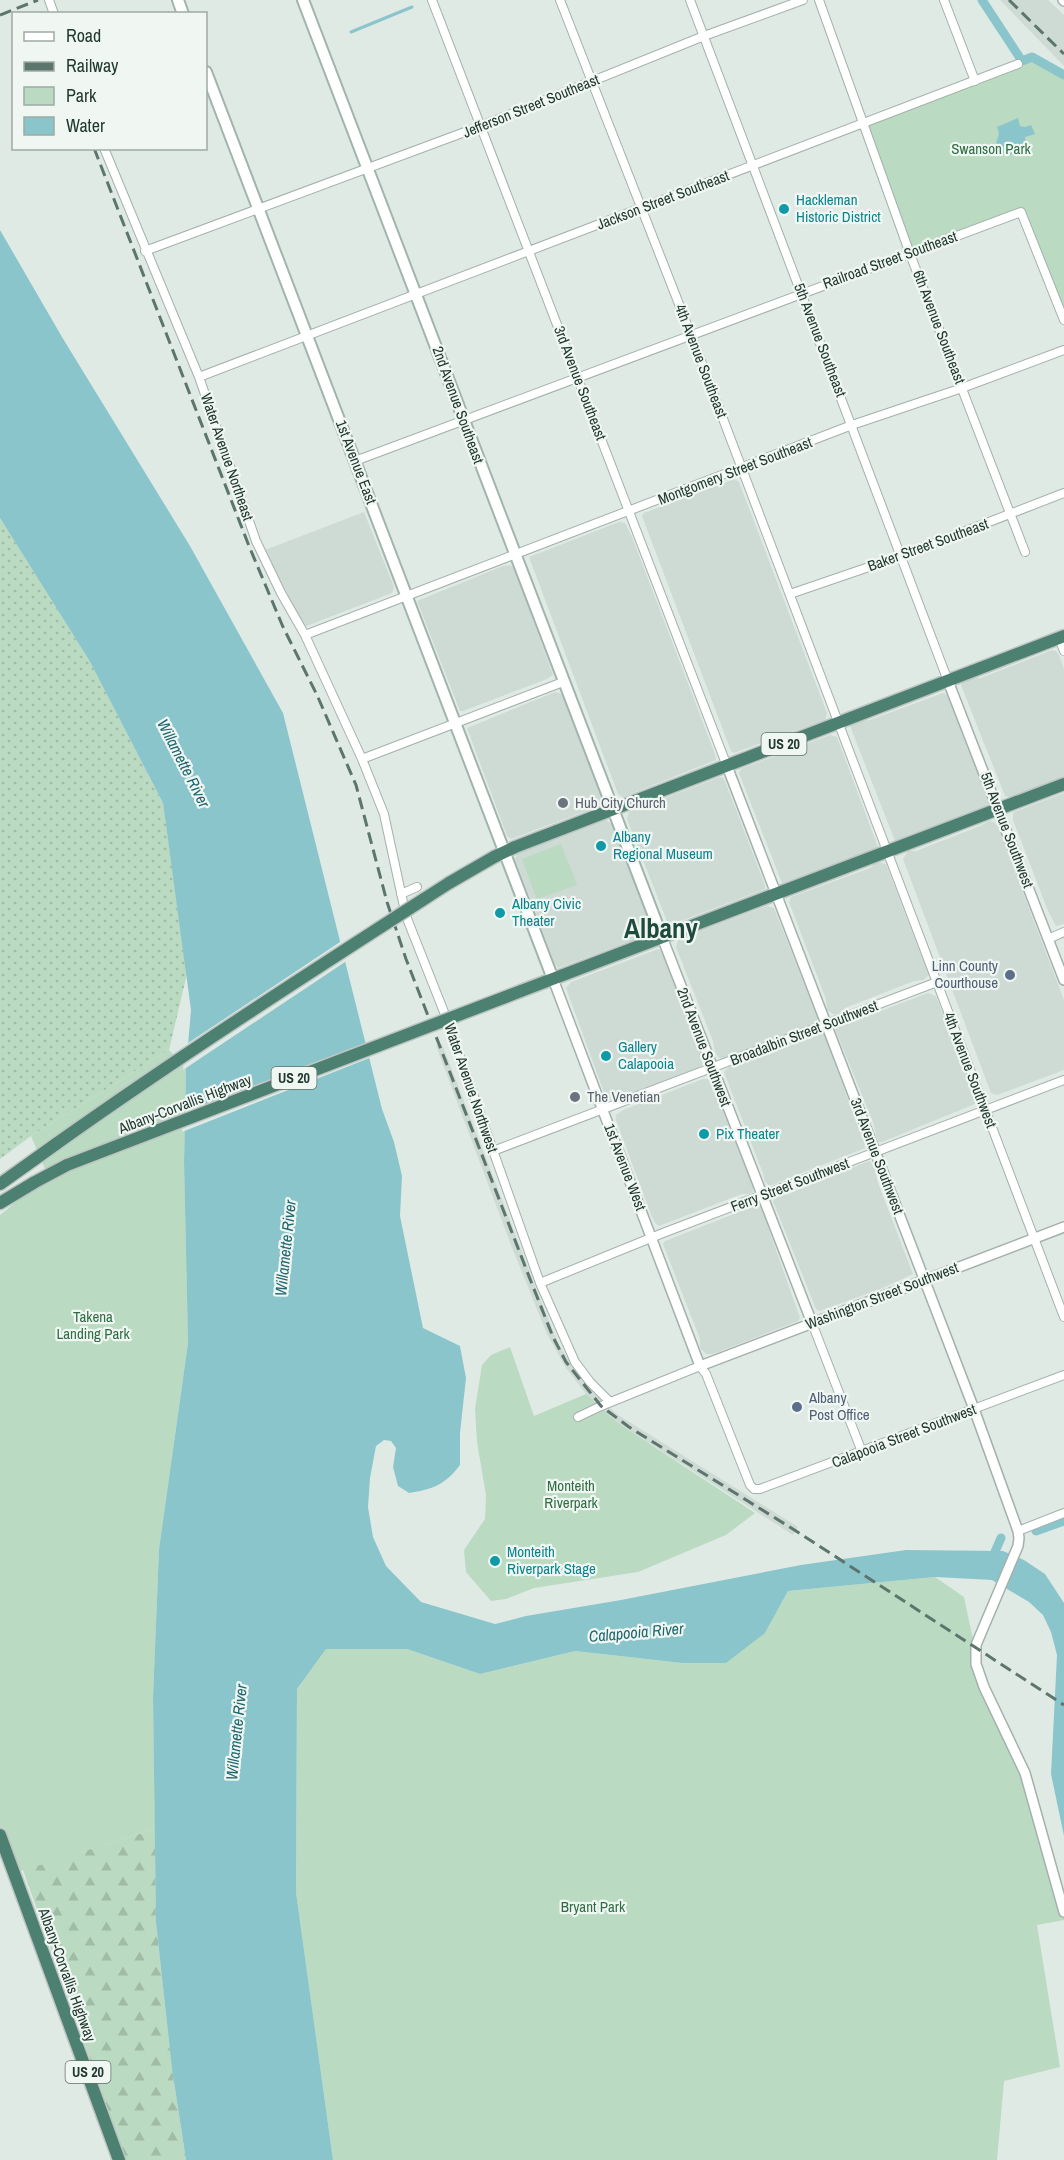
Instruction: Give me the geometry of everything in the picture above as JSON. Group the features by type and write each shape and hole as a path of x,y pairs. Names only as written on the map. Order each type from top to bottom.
{"highway":[{"name":"US 20","path":"505,852 1062,637"},
{"name":"US 20","path":"553,979 1064,784"},
{"name":"Albany-Corvallis Highway","path":"0,1184 110,1105 449,883 505,852"},
{"name":"Albany-Corvallis Highway","path":"0,1203 34,1182 67,1166 553,979"},
{"name":"Albany-Corvallis Highway","path":"0,1835 3,1854 120,2160"}],"main road":[{"name":"2nd Avenue Southeast","path":"303,0 612,810"},
{"name":"1st Avenue East","path":"207,75 505,852"},
{"name":"2nd Avenue Southwest","path":"612,810 662,937"},
{"name":"1st Avenue West","path":"505,852 553,979"}],"street":[{"name":"3rd Avenue Southeast","path":"432,0 727,766"},
{"name":"4th Avenue Southeast","path":"560,0 642,207 838,723"},
{"name":"5th Avenue Southeast","path":"690,0 948,681"},
{"name":"Jefferson Street Southeast","path":"145,251 481,126 704,36 803,0"},
{"name":"6th Avenue Southeast","path":"819,0 910,254 1025,552"},
{"path":"945,0 975,81"},
{"name":"Jackson Street Southeast","path":"199,377 1018,64"},
{"name":"Water Avenue Northeast","path":"105,150 199,377 256,541 280,593 305,635 362,759"},
{"name":"Railroad Street Southeast","path":"355,461 462,419 578,378 802,292 1021,212 1064,320"},
{"name":"Montgomery Street Southeast","path":"305,635 852,425 962,388 1064,350"},
{"name":"Baker Street Southeast","path":"790,594 901,556 1064,493"},
{"path":"1062,637 1064,651"},
{"name":"5th Avenue Southwest","path":"948,681 1064,980"},
{"path":"362,759 563,682"},
{"name":"4th Avenue Southwest","path":"838,723 1064,1317"},
{"name":"Water Avenue Northwest","path":"362,759 384,814 401,894 414,936 444,1012 540,1283 575,1362 590,1382 610,1402"},
{"name":"3rd Avenue Southwest","path":"727,766 974,1409 1018,1531 1018,1546 976,1645 976,1664 984,1687 1025,1773 1064,1912"},
{"path":"401,894 417,886"},
{"path":"1048,939 1064,932"},
{"name":"2nd Avenue Southwest","path":"662,937 862,1452"},
{"name":"1st Avenue West","path":"553,979 700,1366 706,1374 748,1480"},
{"name":"Broadalbin Street Southwest","path":"493,1151 937,982"},
{"name":"Ferry Street Southwest","path":"540,1283 651,1238 1064,1080"},
{"name":"Washington Street Southwest","path":"700,1366 1064,1227"},
{"path":"578,1417 700,1366"},
{"name":"Calapooia Street Southwest","path":"748,1480 754,1489 764,1488 1064,1375"},
{"path":"1018,1531 1064,1513"}],"shaded area":[{"path":"1000,0 1048,0 1064,15 1064,66"},
{"path":"734,479 739,482 827,713 825,720 734,753 731,751 642,516 644,513"},
{"path":"364,512 394,587 392,593 304,627 265,550"},
{"path":"619,522 625,523 632,537 716,760 623,797 618,794 529,557"},
{"path":"510,565 514,568 553,675 460,711 417,601"},
{"path":"1052,650 1059,655 1064,669 1064,777 1009,797 1005,796 961,685 970,678 981,678"},
{"path":"555,692 562,694 603,801 602,805 511,839 507,836 467,728"},
{"path":"943,693 948,695 990,806 895,841 850,726 854,722 870,720"},
{"path":"830,735 837,737 879,850 864,853 782,883 739,773 741,769"},
{"path":"720,777 725,781 765,889 670,925 627,819 629,812"},
{"path":"1064,793 1064,924 1056,926 1013,820 1013,814"},
{"path":"606,820 613,825 653,929 652,933 558,968 515,859 517,854"},
{"path":"989,821 994,822 998,827 1064,1000 1064,1070 997,1095 991,1093 903,859 908,851 916,851"},
{"path":"877,862 886,864 923,960 928,967 929,975 923,980 914,981 845,1008 838,1014 833,1014 827,1010 826,999 789,902 791,897 870,868"},
{"path":"767,906 774,908 818,1019 812,1025 723,1059 719,1058 676,947 677,943 679,939"},
{"path":"658,949 662,951 701,1054 702,1065 621,1098 610,1100 606,1098 566,988 571,982"},
{"path":"928,993 936,996 976,1101 975,1104 878,1142 873,1122 835,1029 842,1024"},
{"path":"817,1033 824,1034 865,1148 769,1186 764,1180 724,1072 729,1067 812,1038"},
{"path":"442,1044 559,1345 576,1371 594,1394 618,1415 798,1527 793,1535 618,1423 586,1394 566,1368 547,1334 511,1245 436,1046"},
{"path":"708,1079 712,1083 754,1188 753,1192 742,1194 659,1226 650,1212 616,1115 623,1110"},
{"path":"869,1161 874,1166 878,1183 913,1274 878,1290 819,1311 816,1309 773,1201 777,1196 786,1195"},
{"path":"757,1205 762,1210 800,1318 798,1321 713,1354 706,1354 700,1348 700,1339 663,1244 665,1241"}],"green space":[{"name":"Swanson Park","path":"1032,57 1064,75 1064,320 1021,212 910,254 862,124"},
{"path":"0,518 89,660 163,803 187,974 169,1050 31,1136 0,1159"},
{"path":"561,844 577,885 537,899 522,859"},
{"name":"Takena Landing Park","path":"169,1050 186,1068 184,1162 188,1343 159,1549 153,1697 155,1829 14,1873 0,1834 0,1215 48,1176 31,1136"},
{"name":"Monteith Riverpark","path":"510,1347 534,1416 586,1394 618,1423 755,1513 726,1535 638,1572 534,1588 506,1599 491,1601 466,1572 464,1550 485,1519 486,1495 477,1442 475,1409 482,1365 491,1355"},
{"name":"Bryant Park","path":"935,1577 964,1597 977,1669 1015,1752 1064,1912 1064,1920 1037,1925 1060,2067 1004,2081 997,2160 333,2160 296,1892 297,1689 326,1649 407,1649 480,1674 575,1651 682,1663 765,1633 788,1591"},
{"path":"155,1829 156,1923 172,2069 186,2160 126,2160 23,1870"}],"water":[{"path":"1018,118 1020,126 1031,125 1035,134 1025,137 1026,143 1020,146 1015,153 1003,154 996,143 999,134 997,127"},
{"path":"0,230 62,337 190,546 283,713 382,1109 394,1142 402,1176 400,1216 423,1328 460,1346 466,1378 460,1433 460,1465 444,1482 432,1488 409,1493 398,1486 393,1467 396,1448 391,1441 384,1440 376,1446 368,1507 373,1537 386,1566 421,1602 495,1624 526,1616 801,1565 906,1550 1003,1551 1024,1560 1045,1574 1064,1603 1064,1836 1051,1774 1057,1655 1051,1632 1043,1615 1029,1602 992,1580 935,1577 788,1591 765,1633 726,1663 682,1663 575,1651 480,1674 407,1649 326,1649 297,1689 296,1892 333,2160 186,2160 172,2069 156,1923 153,1697 159,1549 188,1343 184,1162 186,1068 191,1010 163,803 89,660 0,518"}],"pier":[{"path":"343,940 348,960 183,1070 185,1045"},
{"path":"368,1042 372,1057 182,1132 182,1113"}],"waterway":[{"path":"982,0 1022,61 1032,57 1064,75"},
{"path":"351,32 412,7"},
{"path":"1036,1531 1064,1521"},
{"path":"991,1561 1001,1538"}],"railway":[{"path":"0,15 38,0"},
{"path":"1009,0 1064,54"},
{"path":"95,150 249,546 283,627 317,695 356,785 387,902 406,959 553,1337 566,1362 601,1406 629,1427 796,1531 1064,1705"}],"place":[{"name":"Hackleman Historic District","path":"784,209"},
{"name":"Hub City Church","path":"563,803"},
{"name":"Albany Regional Museum","path":"601,846"},
{"name":"Albany Civic Theater","path":"500,913"},
{"name":"Linn County Courthouse","path":"1010,975"},
{"name":"Gallery Calapooia","path":"606,1056"},
{"name":"The Venetian","path":"575,1097"},
{"name":"Pix Theater","path":"704,1134"},
{"name":"Albany Post Office","path":"797,1407"},
{"name":"Monteith Riverpark Stage","path":"495,1561"}],"district":[{"name":"Albany","path":"661,929"}],"water label":[{"name":"Willamette River","path":"184,763"},
{"name":"Willamette River","path":"285,1248"},
{"name":"Calapooia River","path":"636,1632"},
{"name":"Willamette River","path":"236,1732"}]}
